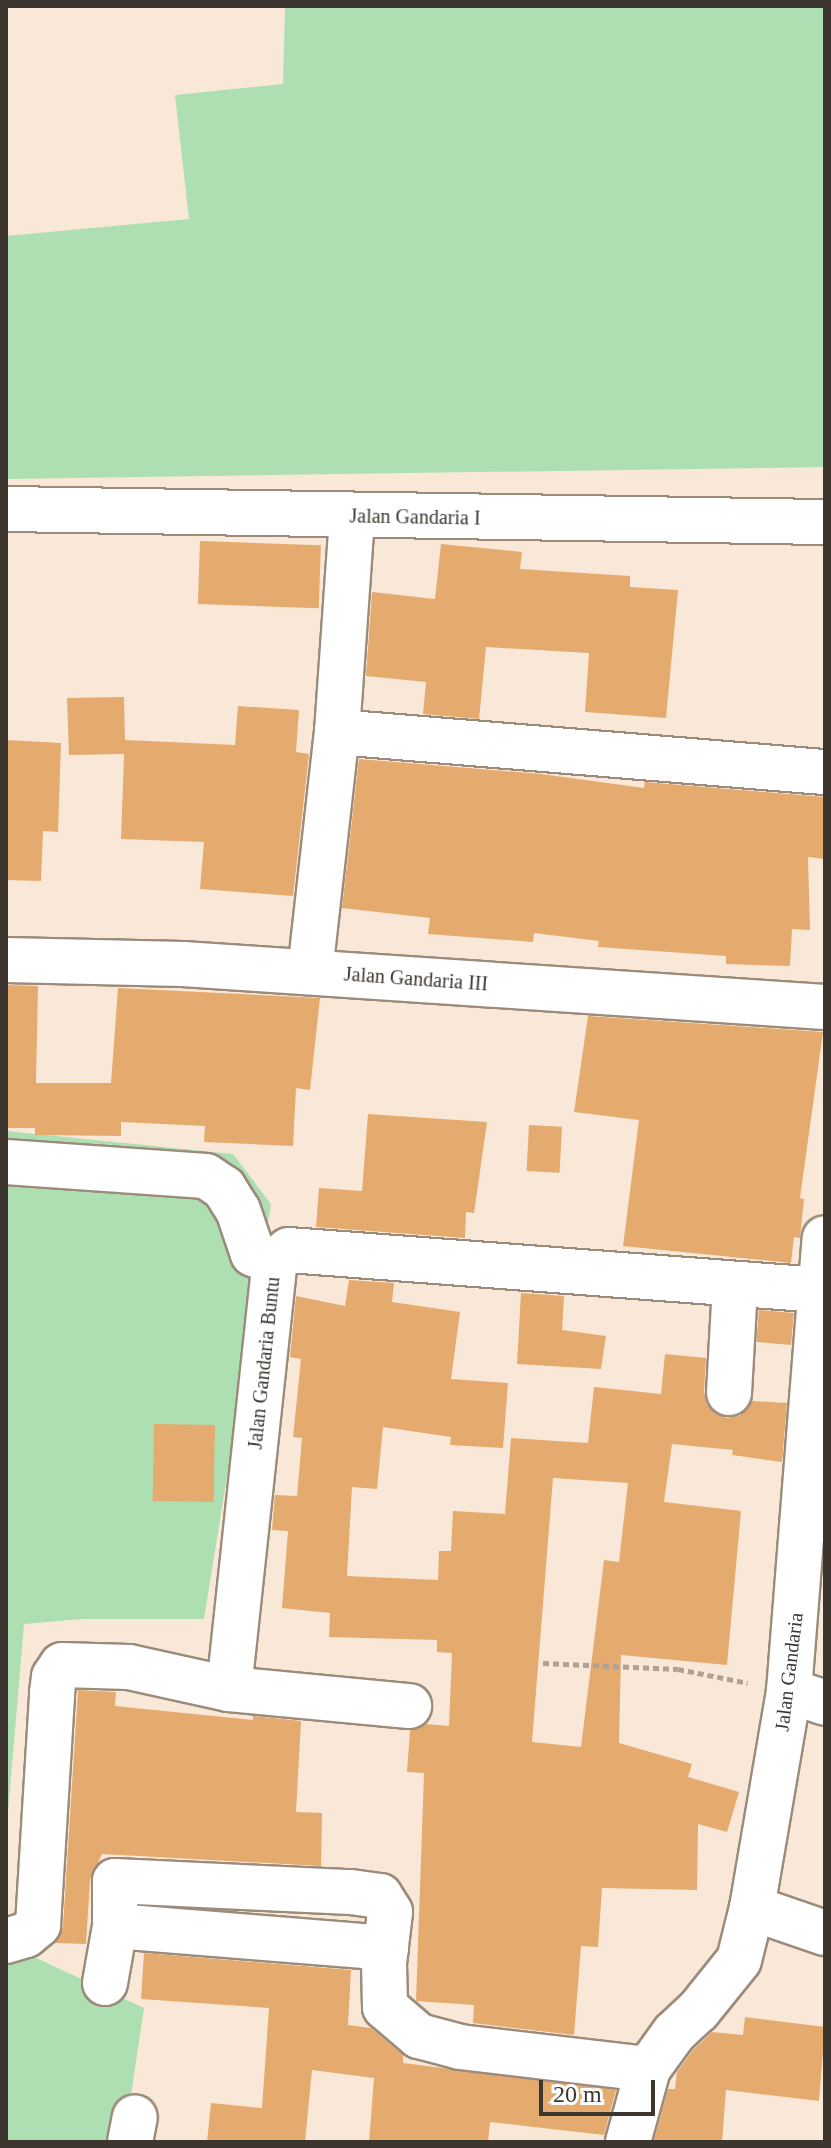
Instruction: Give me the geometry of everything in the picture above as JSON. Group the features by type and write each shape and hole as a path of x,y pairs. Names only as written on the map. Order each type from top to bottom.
{"street":[{"name":"Jalan Gandaria I","path":"6,509 825,522"},
{"path":"310,972 337,732 352,516"},
{"path":"337,732 825,772"},
{"name":"Jalan Gandaria III","path":"6,960 310,972 825,1007"},
{"path":"6,1162 206,1176 216,1180 238,1210 253,1254 275,1261"},
{"name":"Jalan Gandaria","path":"648,2069 674,2033 739,1960 807,1697 818,1451 820,1290 825,1238"},
{"name":"Jalan Gandaria Buntu","path":"229,1689 275,1261 289,1250 304,1248 820,1290"},
{"path":"729,1393 735,1285"},
{"path":"6,1941 36,1930 40,1919 52,1693 54,1677 62,1665 144,1669 229,1689 409,1706"},
{"path":"105,1983 115,1926 115,1881 380,1896 390,1912 385,2007 419,2036 460,2047 648,2069 628,2142"},
{"path":"752,1908 825,1933"},
{"path":"115,1926 386,1948"}],"path":[{"path":"543,1663 678,1669 807,1697"}],"green space":[{"path":"285,6 825,6 825,467 6,479 6,236 189,219 175,95 283,84"},
{"path":"6,1131 233,1154 271,1204 204,1619 82,1619 24,1624 6,1836"},
{"path":"6,1944 144,2008 124,2142 6,2142"}],"building":[{"path":"200,541 321,545 319,608 198,604"},
{"path":"441,544 522,552 520,569 630,576 630,587 678,590 666,718 585,712 589,653 486,647 479,719 423,714 426,682 366,676 372,592 435,599"},
{"path":"124,697 125,740 235,745 238,706 299,710 296,752 309,754 293,896 200,889 204,842 121,839 124,754 69,755 67,698"},
{"path":"6,740 61,743 58,832 43,831 41,881 6,880"},
{"path":"359,759 541,774 644,788 645,782 825,797 825,859 808,857 810,930 792,929 790,966 726,964 726,956 598,947 599,941 534,933 533,942 428,934 430,918 342,908"},
{"path":"6,985 38,986 36,1083 111,1083 118,988 320,998 310,1090 296,1088 293,1146 204,1142 205,1126 121,1122 121,1136 35,1135 35,1128 6,1128"},
{"path":"588,1016 823,1032 800,1198 804,1199 800,1238 794,1237 791,1263 623,1246 639,1120 574,1112"},
{"path":"368,1114 487,1122 474,1213 466,1212 465,1238 316,1227 319,1188 362,1191"},
{"path":"529,1125 562,1127 560,1173 527,1171"},
{"path":"349,1280 394,1283 392,1302 460,1312 451,1379 508,1383 503,1448 450,1445 451,1437 383,1427 377,1489 352,1487 347,1576 438,1580 439,1551 451,1551 453,1511 505,1514 511,1438 588,1443 594,1387 661,1394 665,1354 706,1358 704,1392 707,1405 716,1414 727,1418 740,1416 752,1401 787,1403 782,1462 732,1455 733,1450 672,1444 664,1502 741,1511 727,1665 621,1655 619,1743 692,1764 688,1777 739,1792 727,1832 698,1824 697,1890 602,1888 598,1947 581,1946 574,2035 473,2023 474,2005 416,2001 424,1773 407,1772 410,1730 425,1724 449,1726 452,1653 437,1652 437,1640 329,1637 330,1613 282,1608 288,1531 272,1530 275,1495 297,1496 302,1438 293,1437 301,1359 290,1357 296,1296 345,1306","holes":["553,1478 628,1483 619,1562 604,1560 581,1747 532,1742"]},
{"path":"521,1293 564,1296 562,1330 606,1336 601,1369 517,1364"},
{"path":"759,1310 794,1313 791,1345 756,1342"},
{"path":"154,1424 215,1425 214,1502 153,1501"},
{"path":"78,1690 116,1692 115,1706 253,1720 253,1716 301,1721 296,1812 322,1813 321,1866 102,1854 90,1880 86,1944 55,1943 63,1926"},
{"path":"144,1953 351,1970 348,2025 371,2028 403,2055 403,2063 616,2090 604,2135 490,2122 488,2142 369,2142 374,2078 312,2070 305,2142 207,2142 211,2103 262,2108 269,2008 141,1999"},
{"path":"745,2017 825,2027 819,2101 726,2090 722,2142 654,2140 668,2089 675,2089 677,2072 693,2050 712,2032 743,2035"}]}
